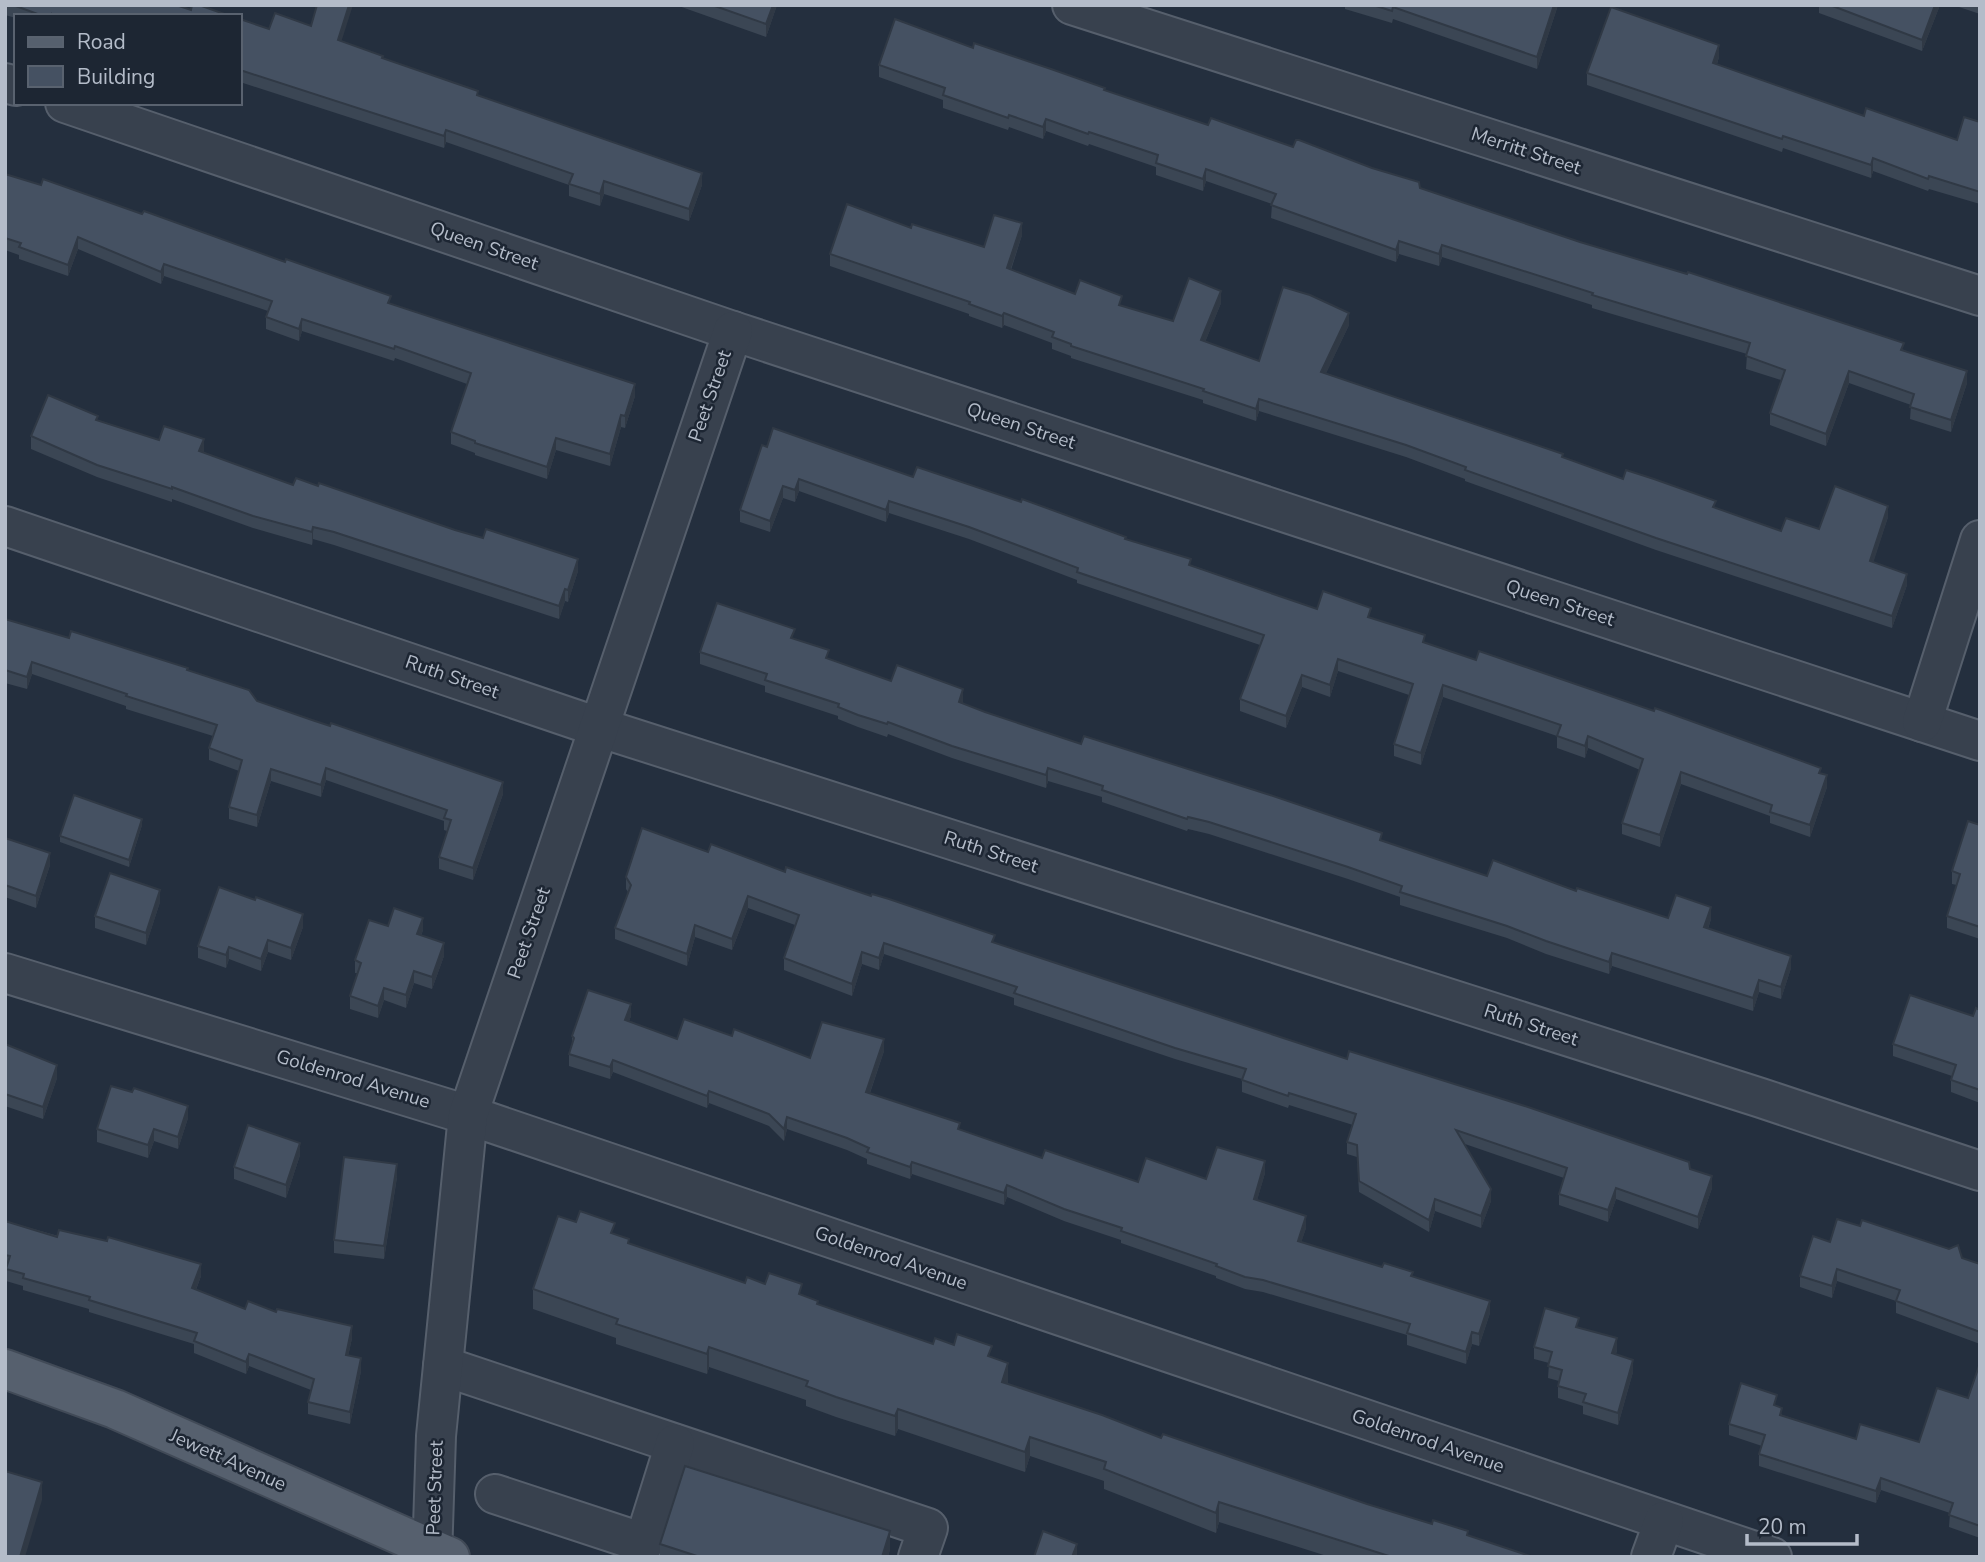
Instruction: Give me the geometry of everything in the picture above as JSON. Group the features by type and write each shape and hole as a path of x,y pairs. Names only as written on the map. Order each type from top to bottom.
{"main road":[{"name":"Jewett Avenue","path":"5,1369 115,1409 438,1555"}],"street":[{"name":"Merritt Street","path":"1072,5 1980,296"},
{"name":"Queen Street","path":"71,105 733,331 1980,741"},
{"name":"Peet Street","path":"438,1555 436,1436 468,1115 733,331"},
{"name":"Ruth Street","path":"5,526 598,727 1762,1098 1980,1171"},
{"path":"1922,722 1980,540"},
{"name":"Goldenrod Avenue","path":"5,973 468,1115 1772,1557"},
{"path":"443,1366 928,1528 918,1557"},
{"path":"495,1494 644,1543 675,1444"},
{"path":"1651,1557 1664,1521"}],"building":[{"path":"13,5 176,5 191,10 192,5 199,5 224,14 52,14 38,14"},
{"path":"317,5 349,5 338,40 478,91 477,95 702,173 689,209 604,181 600,194 569,184 573,174 446,130 444,136 242,71 242,20 269,29 275,13 311,26"},
{"path":"712,5 773,5 766,24"},
{"path":"1373,5 1554,5 1537,57 1393,7 1392,11"},
{"path":"1830,5 1935,5 1922,40"},
{"path":"1611,7 1719,45 1713,63 1864,116 1866,108 1957,140 1964,117 1980,122 1980,192 1929,176 1928,179 1873,158 1871,165 1783,136 1782,139 1587,73"},
{"path":"895,19 973,48 974,43 1051,69 1208,125 1211,118 1293,147 1296,140 1299,140 1372,168 1419,182 1420,188 1580,242 1687,274 1688,272 1904,343 1901,350 1967,371 1951,420 1910,407 1914,394 1849,371 1826,434 1770,413 1785,370 1746,356 1750,343 1592,295 1593,293 1442,245 1439,254 1399,241 1396,250 1271,205 1276,194 1206,169 1203,179 1156,163 1158,155 1089,132 1088,134 1046,119 1043,127 943,95 945,88 879,65"},
{"path":"5,174 41,185 43,179 142,214 144,211 285,262 286,259 391,296 388,303 635,384 625,416 621,415 610,454 556,438 547,467 475,443 451,432 471,373 395,346 394,349 302,319 299,329 266,317 272,301 164,264 161,272 78,237 68,265 19,247 21,243 5,238"},
{"path":"847,204 911,228 912,224 984,247 994,215 1022,223 1007,268 1075,294 1080,280 1122,296 1119,305 1173,321 1189,278 1221,291 1201,340 1259,361 1283,287 1310,295 1349,313 1321,372 1563,454 1562,457 1623,479 1626,470 1654,479 1716,501 1713,507 1781,531 1786,518 1819,529 1835,486 1888,506 1870,561 1907,574 1892,616 1656,538 1465,470 1466,467 1406,445 1259,399 1256,409 1203,391 1204,389 1071,346 1052,337 1054,332 1004,313 1002,316 969,304 970,302 830,254"},
{"path":"48,395 98,416 96,420 159,440 164,426 204,439 199,451 293,485 296,478 318,486 319,483 455,530 483,538 486,529 578,559 568,590 565,589 559,606 334,532 313,527 312,532 253,516 172,487 97,465 31,436"},
{"path":"773,428 913,477 917,467 1021,502 1022,499 1126,537 1125,539 1191,559 1189,565 1317,609 1323,591 1371,608 1368,617 1425,635 1423,642 1476,660 1479,651 1654,711 1655,708 1821,768 1819,773 1827,775 1810,825 1770,812 1772,805 1681,772 1660,835 1622,823 1643,759 1588,736 1585,746 1557,736 1561,725 1443,685 1421,753 1394,744 1413,684 1338,659 1330,685 1302,675 1286,716 1240,699 1264,635 1077,572 1078,568 969,527 889,501 886,510 799,479 795,490 783,486 770,521 740,510 762,445 767,447"},
{"path":"717,603 795,629 791,638 829,650 826,658 891,681 897,665 963,689 959,702 985,712 1081,744 1084,736 1270,795 1382,833 1380,840 1487,876 1493,860 1576,891 1577,888 1668,918 1676,895 1711,907 1704,927 1791,956 1781,987 1759,980 1753,998 1612,953 1609,962 1400,892 1402,886 1348,867 1209,822 1188,817 1187,819 1102,790 1103,786 1048,768 1046,775 952,746 888,722 887,724 858,715 838,707 839,704 765,680 767,674 700,652"},
{"path":"5,619 69,638 71,631 188,668 187,670 249,690 257,701 330,726 331,723 503,782 473,868 439,857 451,820 444,818 447,810 326,768 321,785 271,769 257,815 229,807 242,760 209,748 217,725 32,662 27,677 5,670"},
{"path":"74,795 142,819 129,860 60,836"},
{"path":"1968,821 1980,825 1980,927 1947,916 1960,874 1952,871"},
{"path":"642,828 708,852 711,844 785,872 786,867 871,896 872,894 889,899 995,935 992,942 1347,1059 1349,1051 1528,1107 1689,1162 1690,1169 1712,1176 1698,1217 1616,1188 1608,1210 1559,1194 1567,1168 1456,1130 1491,1189 1481,1216 1435,1199 1429,1220 1359,1181 1357,1145 1347,1142 1356,1114 1289,1093 1288,1096 1242,1080 1246,1069 1175,1048 1014,993 1017,987 884,943 879,958 862,952 852,984 784,958 799,915 748,896 732,939 695,925 687,954 615,928 631,885 626,877"},
{"path":"5,838 50,853 36,896 5,885"},
{"path":"110,873 160,890 146,933 95,916"},
{"path":"219,887 303,914 291,948 268,940 261,959 229,947 226,955 198,946"},
{"path":"394,908 423,918 417,934 444,943 432,977 414,971 406,995 384,988 378,1006 350,996 361,963 355,960 369,920 388,926"},
{"path":"588,990 631,1004 625,1020 677,1039 684,1019 732,1036 734,1029 810,1058 822,1022 884,1039 866,1092 960,1123 958,1129 1042,1158 1045,1150 1138,1182 1146,1158 1206,1179 1217,1147 1265,1161 1254,1199 1306,1216 1298,1241 1382,1267 1384,1263 1413,1272 1411,1276 1490,1301 1479,1334 1472,1332 1466,1352 1407,1333 1410,1324 1245,1277 1007,1185 1004,1193 912,1162 910,1167 867,1152 869,1148 847,1138 787,1117 784,1129 769,1114 709,1091 707,1096 613,1060 610,1067 569,1054 574,1038 572,1036"},
{"path":"1910,995 1973,1016 1976,1008 1980,1010 1980,1090 1951,1080 1956,1065 1893,1044"},
{"path":"5,1044 57,1065 43,1107 5,1094"},
{"path":"111,1086 132,1092 134,1088 188,1106 178,1137 154,1129 148,1145 97,1129"},
{"path":"248,1125 300,1143 286,1185 234,1167"},
{"path":"344,1157 397,1164 384,1246 334,1240"},
{"path":"580,1211 615,1223 611,1233 629,1239 628,1243 745,1283 747,1277 765,1284 769,1273 802,1284 799,1294 818,1301 817,1304 933,1344 935,1338 954,1345 957,1334 992,1346 988,1356 1008,1363 1002,1382 1161,1438 1163,1434 1367,1504 1432,1524 1433,1520 1468,1531 1467,1535 1533,1557 1392,1557 1219,1502 1216,1513 1104,1469 1106,1462 1030,1437 1025,1452 898,1409 895,1416 836,1397 806,1386 808,1381 709,1347 707,1354 616,1324 618,1319 533,1289 558,1216 576,1222"},
{"path":"1837,1219 1860,1226 1862,1220 1949,1249 1958,1245 1962,1258 1980,1264 1980,1332 1896,1301 1900,1290 1837,1269 1832,1286 1800,1276 1813,1236 1830,1242"},
{"path":"5,1221 57,1237 59,1230 107,1241 108,1237 201,1264 192,1288 245,1309 248,1301 276,1312 277,1309 352,1326 346,1355 361,1358 350,1412 308,1402 314,1379 249,1354 246,1362 194,1341 197,1333 23,1278 24,1274 6,1269 10,1256 5,1255"},
{"path":"1545,1308 1579,1318 1576,1327 1617,1338 1612,1353 1633,1360 1618,1413 1583,1402 1586,1394 1558,1386 1562,1370 1548,1366 1552,1352 1534,1347"},
{"path":"1980,1363 1980,1526 1949,1515 1953,1503 1881,1478 1876,1491 1759,1454 1765,1435 1729,1424 1741,1383 1777,1395 1774,1405 1782,1408 1780,1415 1856,1439 1860,1424 1919,1442 1937,1388 1968,1398"},
{"path":"685,1466 890,1531 882,1557 700,1557 660,1544"},
{"path":"5,1471 42,1482 20,1557 5,1557"},
{"path":"1043,1531 1077,1544 1072,1557 1034,1557"}]}
